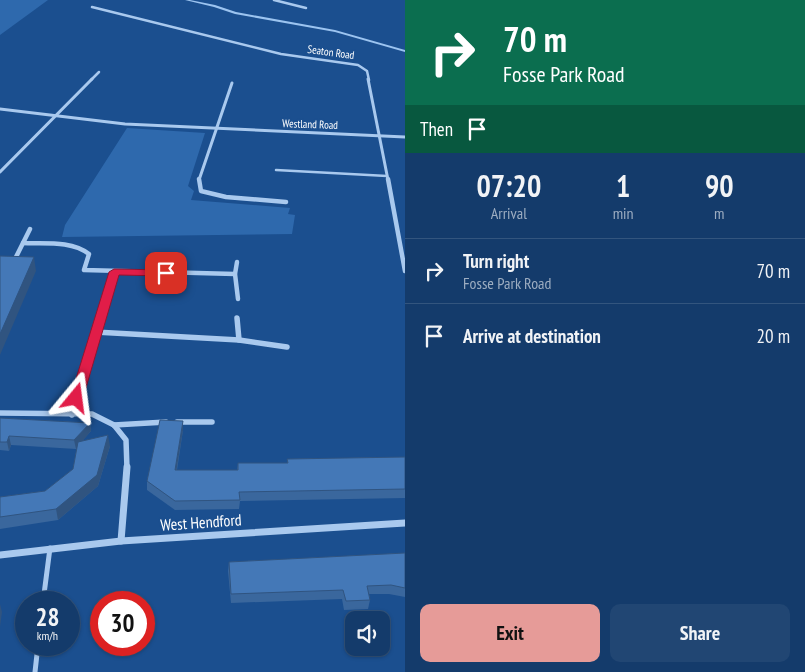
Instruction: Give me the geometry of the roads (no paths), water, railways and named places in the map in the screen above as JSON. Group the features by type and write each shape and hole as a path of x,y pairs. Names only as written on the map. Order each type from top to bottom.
{"street":[{"path":"275,0 306,8"},
{"name":"Seaton Road","path":"92,7 281,54 358,65 367,70 405,271"},
{"path":"0,172 99,72"},
{"path":"232,83 199,178 201,191 226,197 286,202"},
{"name":"Westland Road","path":"0,109 125,124 405,137"},
{"path":"16,257 30,229"},
{"path":"23,244 67,245 85,249 89,254 84,270 235,274"},
{"path":"237,262 235,274 238,299"},
{"path":"72,415 114,272"},
{"path":"237,318 239,340"},
{"path":"95,332 239,340 288,347"},
{"path":"0,413 92,414 114,425 126,440 128,458 121,541"},
{"path":"114,425 152,422 212,422"},
{"name":"West Hendford","path":"0,555 121,541 405,523"}],"lane":[{"path":"276,170 387,176"},
{"path":"44,591 50,548"},
{"path":"35,672 37,656"}],"waterway":[{"path":"186,0 215,6 235,13 335,31 405,51"}]}
